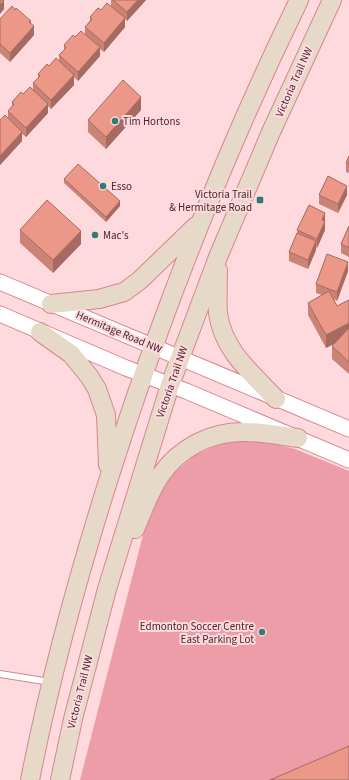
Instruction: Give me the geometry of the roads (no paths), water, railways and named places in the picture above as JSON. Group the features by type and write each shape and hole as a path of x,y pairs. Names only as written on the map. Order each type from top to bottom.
{"main road":[{"path":"30,780 51,682 75,588 108,476 153,347 199,223 242,123 299,0"},
{"name":"Victoria Trail NW","path":"60,780 73,719 107,589 170,385 218,257 271,132 332,0"},
{"path":"52,304 99,299 124,292 139,281 199,223"},
{"path":"218,257 217,300 218,315 222,329 235,355 244,367 276,398"},
{"path":"40,332 71,354 89,376 97,389 106,415 108,476"},
{"path":"107,589 156,484 168,466 178,456 202,440 231,432 246,432 298,438"}],"street":[{"name":"Hermitage Road NW","path":"0,282 349,429"},
{"path":"0,314 349,460"}],"lane":[{"path":"0,674 51,682"}],"place":[{"name":"Tim Hortons","path":"115,121"},
{"name":"Esso","path":"103,186"},
{"name":"Victoria Trail & Hermitage Road","path":"260,200"},
{"name":"Mac's","path":"95,235"},
{"name":"Edmonton Soccer Centre East Parking Lot","path":"262,632"}]}
